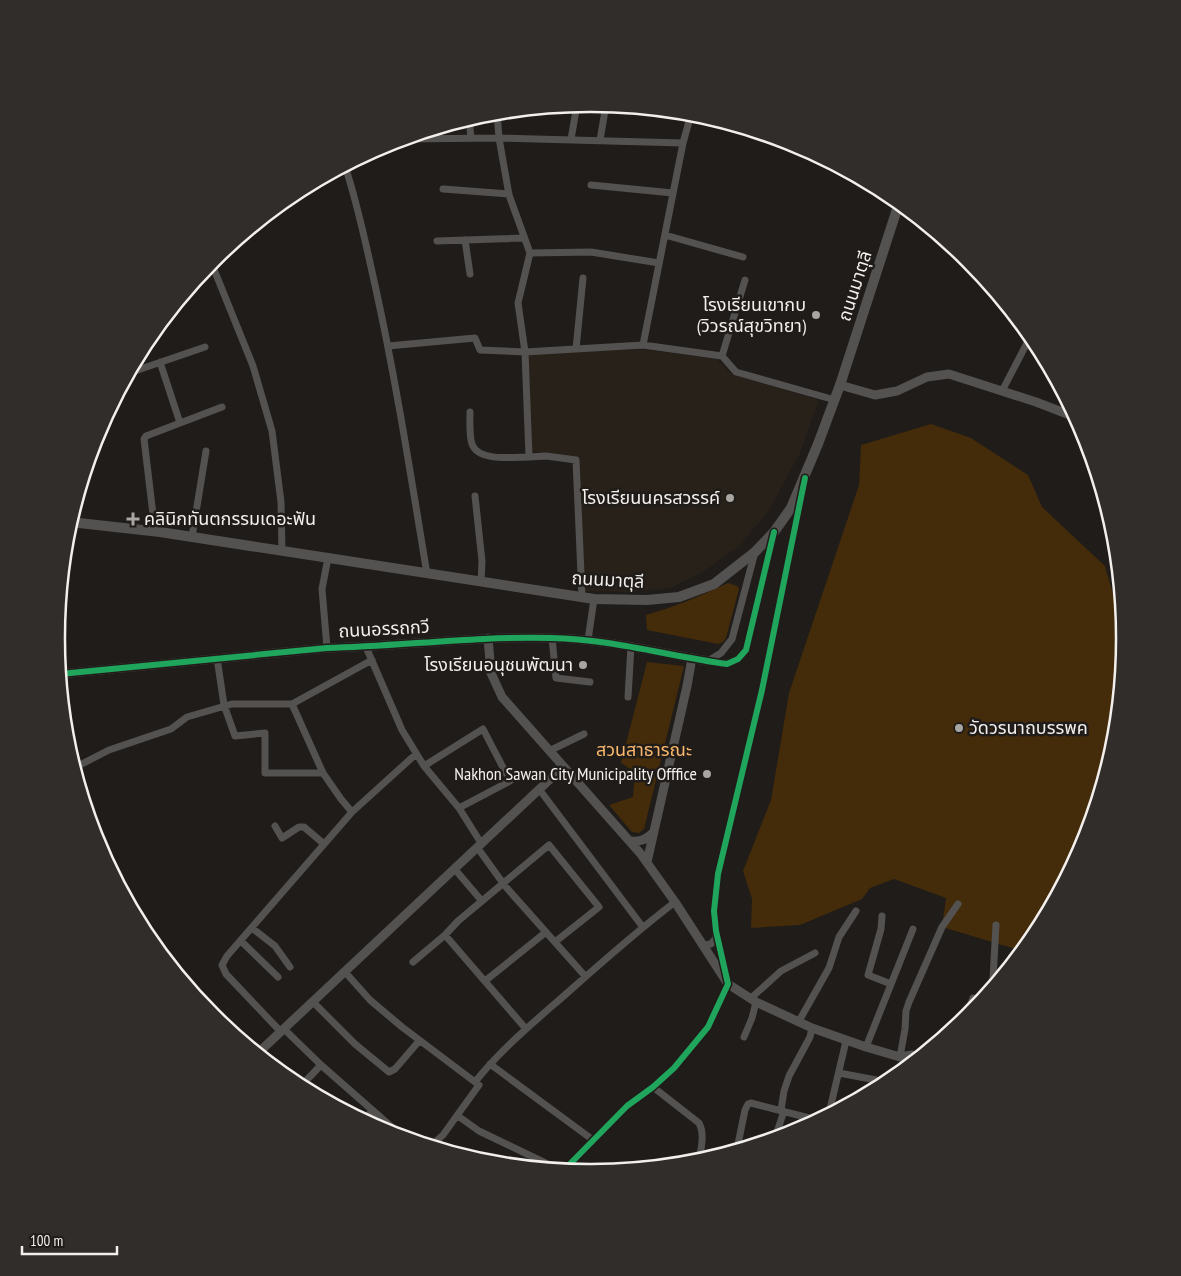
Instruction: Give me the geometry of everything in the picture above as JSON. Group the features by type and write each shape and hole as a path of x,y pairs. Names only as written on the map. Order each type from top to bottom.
{"main road":[{"name":"ถนนมาตุลี","path":"78,523 154,531 594,599 646,600 679,597 714,584 755,552 774,532 791,508 805,478 840,386 896,211"}],"street":[{"path":"571,139 576,113"},
{"path":"600,140 605,113"},
{"path":"498,121 509,194 530,253 518,303 525,352 530,457"},
{"path":"643,345 689,122"},
{"path":"470,127 471,138"},
{"path":"426,139 571,139 684,143"},
{"path":"347,173 356,200 388,346 408,453 426,574"},
{"path":"591,185 673,194"},
{"path":"443,189 509,194"},
{"path":"665,234 743,257"},
{"path":"437,241 524,238"},
{"path":"465,240 470,274"},
{"path":"530,253 591,252 659,263"},
{"path":"215,271 253,366 272,432 281,502 282,551"},
{"path":"576,349 583,278"},
{"path":"722,356 745,280"},
{"path":"388,346 475,338 480,350 525,352 643,345 722,356 736,372 835,400"},
{"path":"1002,391 1026,345"},
{"path":"139,370 205,347"},
{"path":"160,362 180,423"},
{"path":"840,386 875,395 897,391 927,377 949,374 1065,414"},
{"path":"154,531 144,439 147,435 222,407"},
{"path":"470,412 472,444 478,452 490,457 546,456 576,460 582,597"},
{"path":"192,537 206,451"},
{"path":"702,943 708,946 716,938 714,911 718,874 762,690 805,478"},
{"path":"475,496 482,560 481,582"},
{"path":"708,661 732,663 746,650 774,532"},
{"path":"708,661 721,653 732,639 755,552"},
{"path":"327,648 322,590 328,558"},
{"path":"588,640 594,599"},
{"path":"488,638 491,673 502,697 647,862 728,984 753,1000 812,1028 846,1041 906,1058"},
{"name":"ถนนอรรถกวี","path":"66,673 327,648 488,638 588,640 631,646 708,661"},
{"path":"552,638 556,678 590,682"},
{"path":"628,697 631,646"},
{"path":"366,647 402,730 416,754 459,808 503,883 585,976"},
{"path":"218,658 224,706 235,736 265,733 265,773 324,774"},
{"path":"647,862 688,686 692,658"},
{"path":"81,765 109,750 171,728 187,717 224,706 232,704 292,704 372,660"},
{"path":"292,704 324,774 341,800 352,812"},
{"path":"424,766 483,729 510,781 459,808"},
{"path":"549,750 584,734"},
{"path":"383,1120 282,1031 226,974 222,965 227,956 352,812 416,754"},
{"path":"263,1048 563,767"},
{"path":"539,789 642,926"},
{"path":"275,826 282,838 299,827 304,827 324,844"},
{"path":"630,841 641,841 653,833"},
{"path":"413,962 482,900 549,846 599,907 555,942"},
{"path":"458,873 482,900"},
{"path":"476,1082 490,1064 526,1029 642,926 675,902"},
{"path":"900,1057 906,1029 906,1011 909,1002 942,927 958,904"},
{"path":"799,1021 830,968 840,936 856,911"},
{"path":"882,916 881,929 868,975 891,984"},
{"path":"993,975 996,925"},
{"path":"252,928 275,946 290,967"},
{"path":"866,1047 913,929"},
{"path":"571,1163 627,1106 653,1087 674,1068 708,1027 728,984 716,931"},
{"path":"485,981 546,932"},
{"path":"445,935 526,1029"},
{"path":"241,941 278,976"},
{"path":"744,1037 752,1018 753,1000 781,971 815,954"},
{"path":"345,972 370,1000 419,1041 479,1085 458,1116 437,1141"},
{"path":"313,1002 355,1044 389,1072 395,1069 419,1041"},
{"path":"777,1129 784,1091 810,1037 812,1028"},
{"path":"831,1105 846,1041"},
{"path":"490,1064 593,1140"},
{"path":"306,1080 321,1065"},
{"path":"839,1073 874,1080"},
{"path":"653,1087 702,1127 700,1152"},
{"path":"738,1142 748,1104 806,1117"},
{"path":"369,1114 372,1111"},
{"path":"458,1116 479,1131 541,1161"}],"shaded area":[{"path":"640,349 716,359 731,374 819,400 800,453 768,512 739,546 701,573 670,588 628,592 584,591 577,459 531,451 527,353"}],"green space":[{"path":"931,424 971,438 1028,475 1042,507 1105,566 1115,600 1116,638 1112,707 1106,741 1088,807 1076,839 1046,901 1014,949 942,927 946,898 894,879 870,888 862,899 800,925 751,928 752,899 743,871 771,800 789,693 859,485 861,445"},
{"path":"728,583 737,586 739,589 726,638 723,642 718,644 647,630 646,615 687,601"},
{"name":"สวนสาธารณะ","path":"647,662 684,666 644,829 639,833 632,832 609,805 633,797 635,772 621,763"}],"cycle path":[{"path":"571,1163 627,1106 653,1087 674,1068 708,1027 728,984 716,931 714,911 718,874 762,690 805,478"},
{"path":"66,673 327,648 523,638 596,641 727,664 738,659 746,650 774,532"}],"place":[{"name":"โรงเรียนเขากบ (วิวรณ์สุขวิทยา)","path":"816,315"},
{"name":"โรงเรียนนครสวรรค์","path":"730,498"},
{"name":"คลินิกทันตกรรมเดอะฟัน","path":"133,519"},
{"name":"โรงเรียนอนุชนพัฒนา","path":"583,665"},
{"name":"วัดวรนาถบรรพค","path":"959,728"},
{"name":"Nakhon Sawan City Municipality Offfice","path":"707,774"}]}
